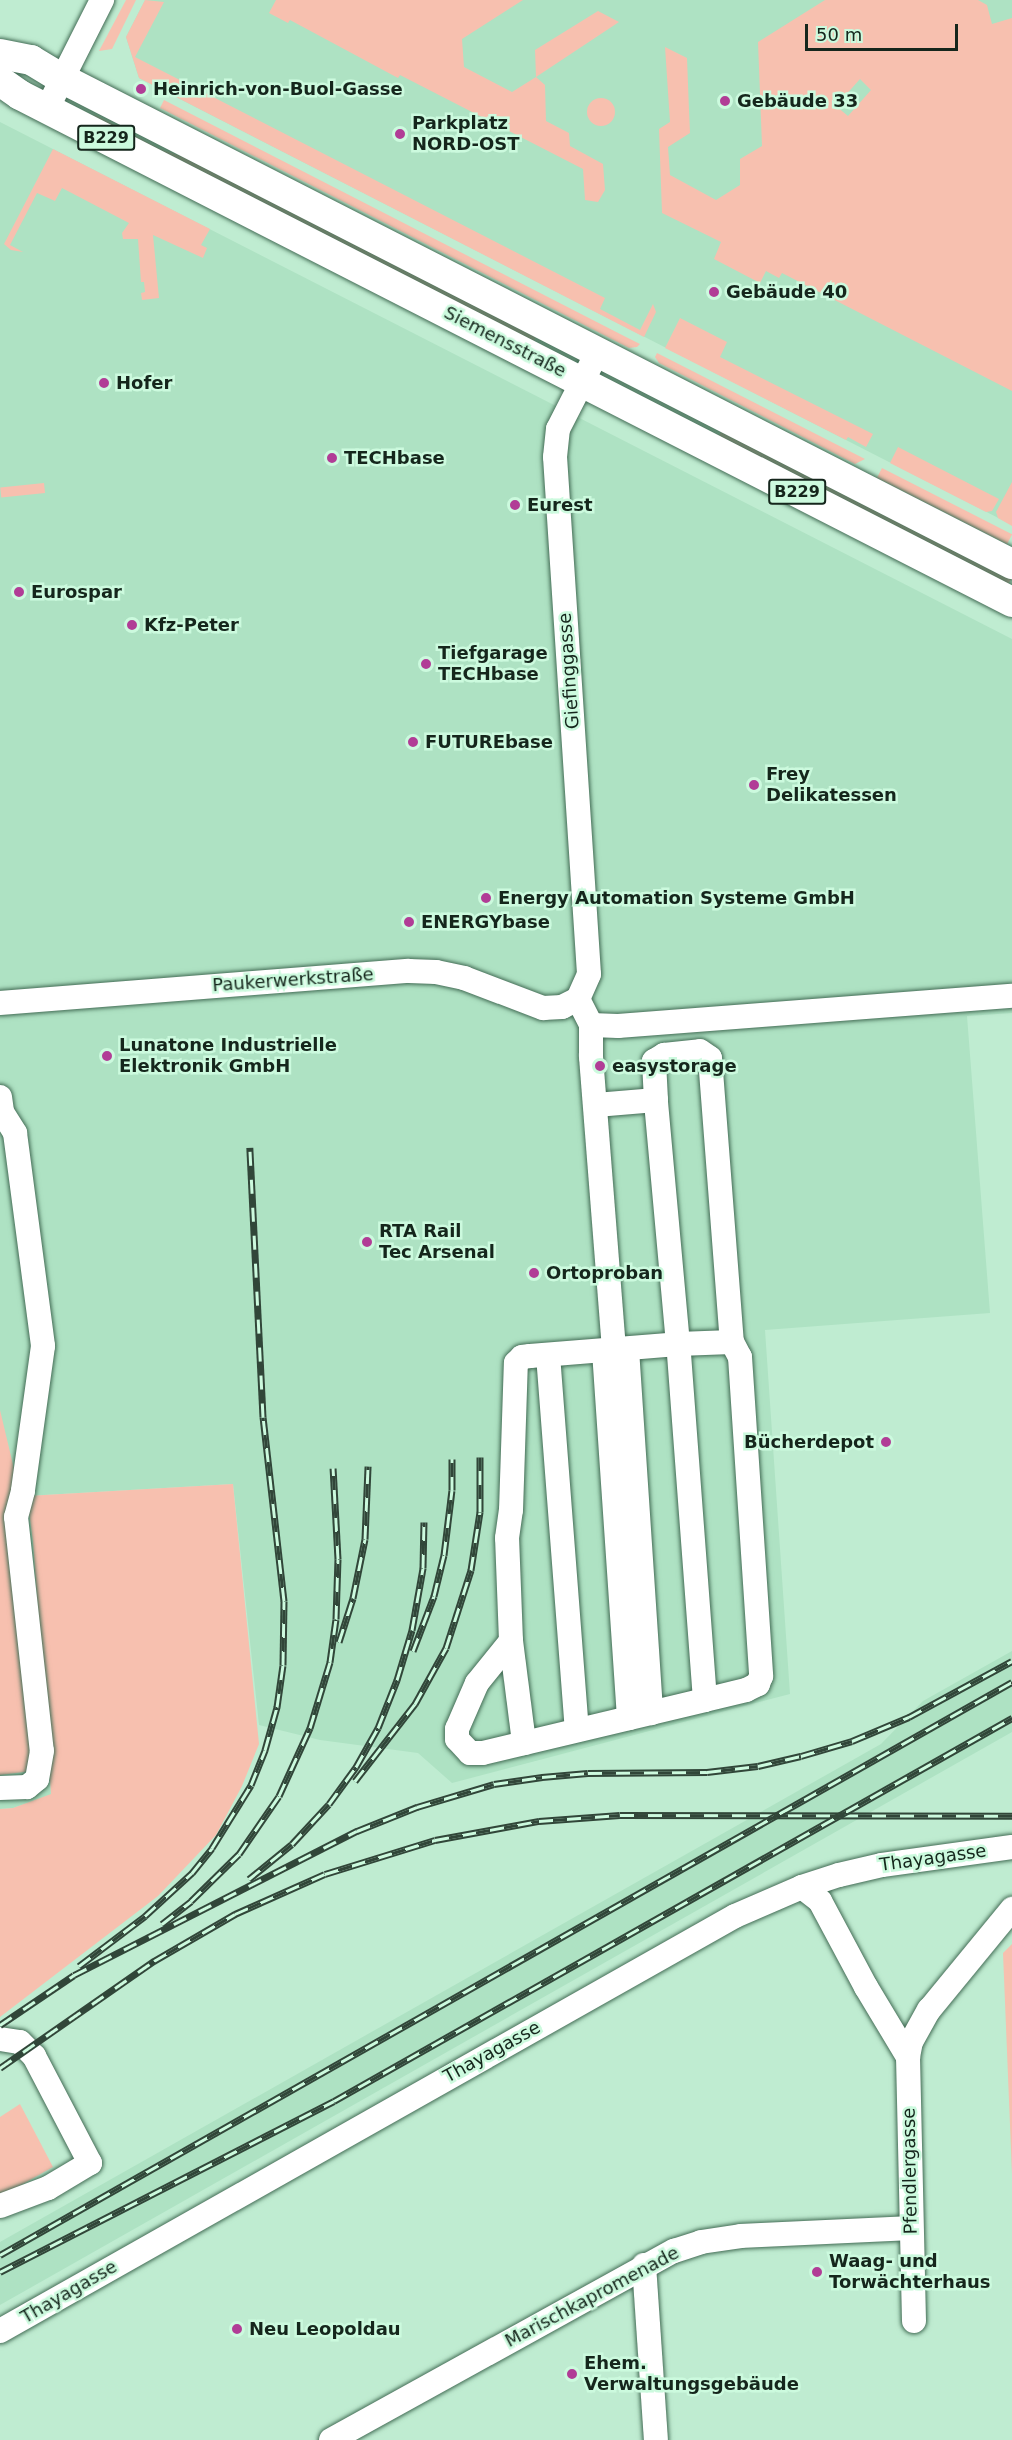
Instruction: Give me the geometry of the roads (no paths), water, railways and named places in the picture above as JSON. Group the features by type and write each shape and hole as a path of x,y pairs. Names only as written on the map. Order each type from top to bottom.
{"main road":[{"name":"Siemensstraße","path":"0,54 31,60 63,79 1012,564"},
{"name":"Siemensstraße","path":"0,81 20,95 48,107 1012,602"}],"street":[{"path":"48,107 102,0"},
{"name":"Giefinggasse","path":"578,999 589,974 555,456 558,429 598,351"},
{"name":"Paukerwerkstraße","path":"0,1003 410,971 448,974 543,1008 562,1007 578,999"},
{"path":"591,1025 618,1026 1012,996"},
{"path":"578,999 591,1025 640,1715"},
{"path":"511,1641 477,1683 457,1729 457,1739 470,1754 524,1743 577,1730 705,1700 746,1690 758,1684 761,1676 740,1357 732,1342 711,1063 707,1054 700,1051 664,1055 654,1061 705,1700"},
{"path":"0,1097 2,1113 15,1133 43,1346 23,1491 16,1517 42,1751 38,1779 27,1787 0,1788"},
{"path":"596,1105 656,1100"},
{"path":"524,1743 511,1641 507,1538 511,1510 516,1363 522,1358 548,1355 678,1344 732,1342"},
{"path":"548,1355 577,1730"},
{"name":"Thayagasse","path":"0,2331 735,1916 802,1887 882,1865 1012,1847"},
{"name":"Pfendlergasse","path":"802,1887 820,1901 866,1987 908,2057"},
{"name":"Pfendlergasse","path":"915,2321 908,2057 911,2042 929,2010 1012,1909"},
{"path":"0,2038 20,2042 34,2056 90,2163 48,2188 0,2206"},
{"name":"Marischkapromenade","path":"331,2440 674,2251 720,2238 911,2228"},
{"path":"645,2265 656,2440"}],"railway":[{"path":"79,1966 145,1916 192,1873 212,1848 251,1785 265,1750 277,1707 283,1665 284,1601 263,1417 250,1147"},
{"path":"355,1781 415,1704 446,1648 471,1570 480,1512 480,1457"},
{"path":"413,1651 434,1596 444,1555 452,1490 452,1459"},
{"path":"339,1642 353,1598 365,1539 368,1466"},
{"path":"162,1924 191,1901 239,1854 279,1796 310,1728 330,1662 336,1619 338,1559 333,1468"},
{"path":"249,1879 292,1844 329,1804 356,1767 378,1728 397,1680 412,1630 423,1568 424,1522"},
{"path":"0,2025 74,1975 357,1831 417,1807 494,1784 542,1777 588,1773 707,1772 758,1766 801,1756 852,1741 909,1717 1012,1661"},
{"path":"0,2255 1012,1682"},
{"path":"0,2272 334,2101 1012,1718"},
{"path":"0,2068 154,1961 235,1914 325,1874 435,1840 539,1821 620,1815 1012,1816"}],"place":[{"name":"Heinrich-von-Buol-Gasse","path":"141,89"},
{"name":"Gebäude 33","path":"725,101"},
{"name":"Parkplatz NORD-OST","path":"400,134"},
{"name":"Gebäude 40","path":"714,292"},
{"name":"Hofer","path":"104,383"},
{"name":"TECHbase","path":"332,458"},
{"name":"Eurest","path":"515,505"},
{"name":"Eurospar","path":"19,592"},
{"name":"Kfz-Peter","path":"132,625"},
{"name":"Tiefgarage TECHbase","path":"426,664"},
{"name":"FUTUREbase","path":"413,742"},
{"name":"Frey Delikatessen","path":"754,785"},
{"name":"Energy Automation Systeme GmbH","path":"486,898"},
{"name":"ENERGYbase","path":"409,922"},
{"name":"Lunatone Industrielle Elektronik GmbH","path":"107,1056"},
{"name":"easystorage","path":"600,1066"},
{"name":"RTA Rail Tec Arsenal","path":"367,1242"},
{"name":"Ortoproban","path":"534,1273"},
{"name":"Bücherdepot","path":"886,1442"},
{"name":"Waag- und Torwächterhaus","path":"817,2272"},
{"name":"Neu Leopoldau","path":"237,2329"},
{"name":"Ehem. Verwaltungsgebäude","path":"572,2374"}]}
